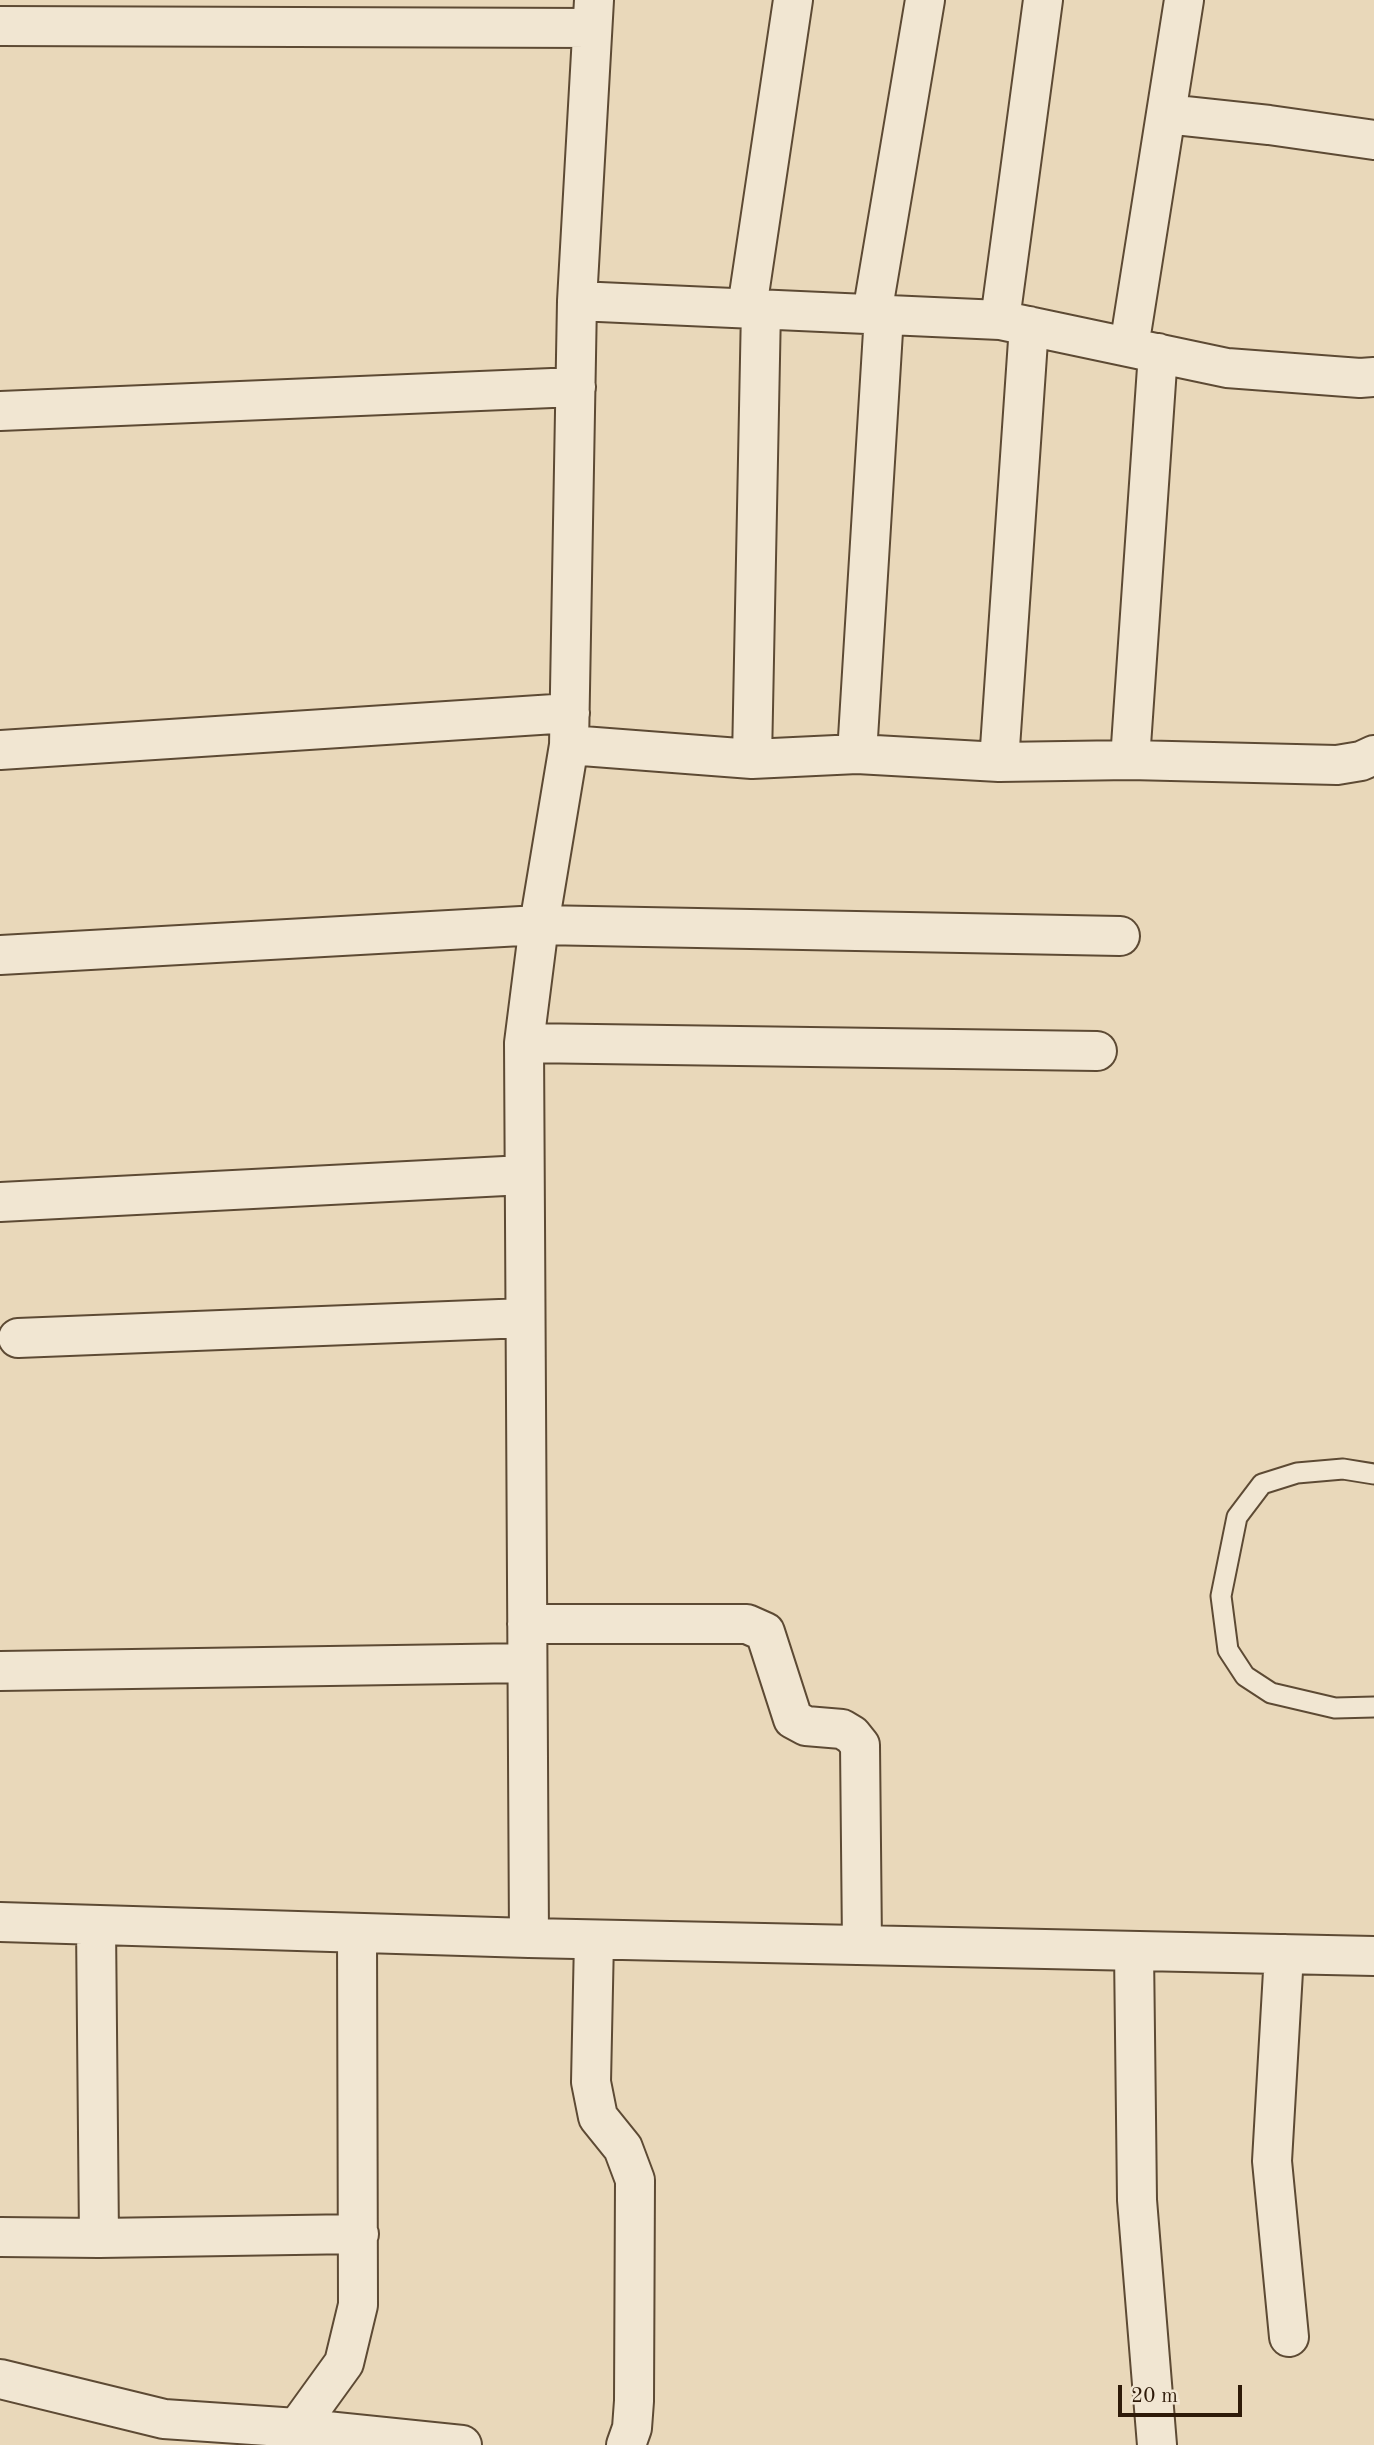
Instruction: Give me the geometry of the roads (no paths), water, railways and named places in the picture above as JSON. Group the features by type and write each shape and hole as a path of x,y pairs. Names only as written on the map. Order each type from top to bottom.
{"street":[{"path":"752,759 754,309 793,0"},
{"path":"857,754 878,315 925,0"},
{"path":"999,762 1015,323 1043,0"},
{"path":"1130,760 1144,350 1166,114 1184,0"},
{"path":"0,26 593,14 577,301 570,729 539,925 524,1044 529,1938"},
{"path":"1166,114 1374,140"},
{"path":"577,301 1015,323 1227,368 1374,377"},
{"path":"0,411 576,387"},
{"path":"0,750 570,729 752,759 857,754 999,762 1130,760 1337,765 1361,761 1374,755"},
{"path":"0,955 539,925 1120,936"},
{"path":"524,1044 1097,1051"},
{"path":"0,1202 524,1175"},
{"path":"18,1338 525,1318"},
{"path":"527,1624 747,1624 765,1632 793,1719 806,1726 842,1729 852,1735 860,1745 862,1945"},
{"path":"0,1671 527,1663"},
{"path":"0,1922 594,1940 1374,1956"},
{"path":"96,1926 99,2238"},
{"path":"298,2428 344,2362 358,2305 357,1933"},
{"path":"594,1940 592,2082 598,2117 623,2148 635,2180 634,2402 632,2428 626,2445"},
{"path":"1134,1951 1137,2200 1157,2445"},
{"path":"1284,1954 1272,2161 1289,2336"},
{"path":"0,2237 359,2234"},
{"path":"0,2379 164,2418 298,2428 462,2445"}],"lane":[{"path":"1374,1474 1343,1469 1297,1473 1262,1484 1237,1517 1221,1596 1227,1650 1245,1676 1271,1693 1335,1708 1374,1707"}]}
